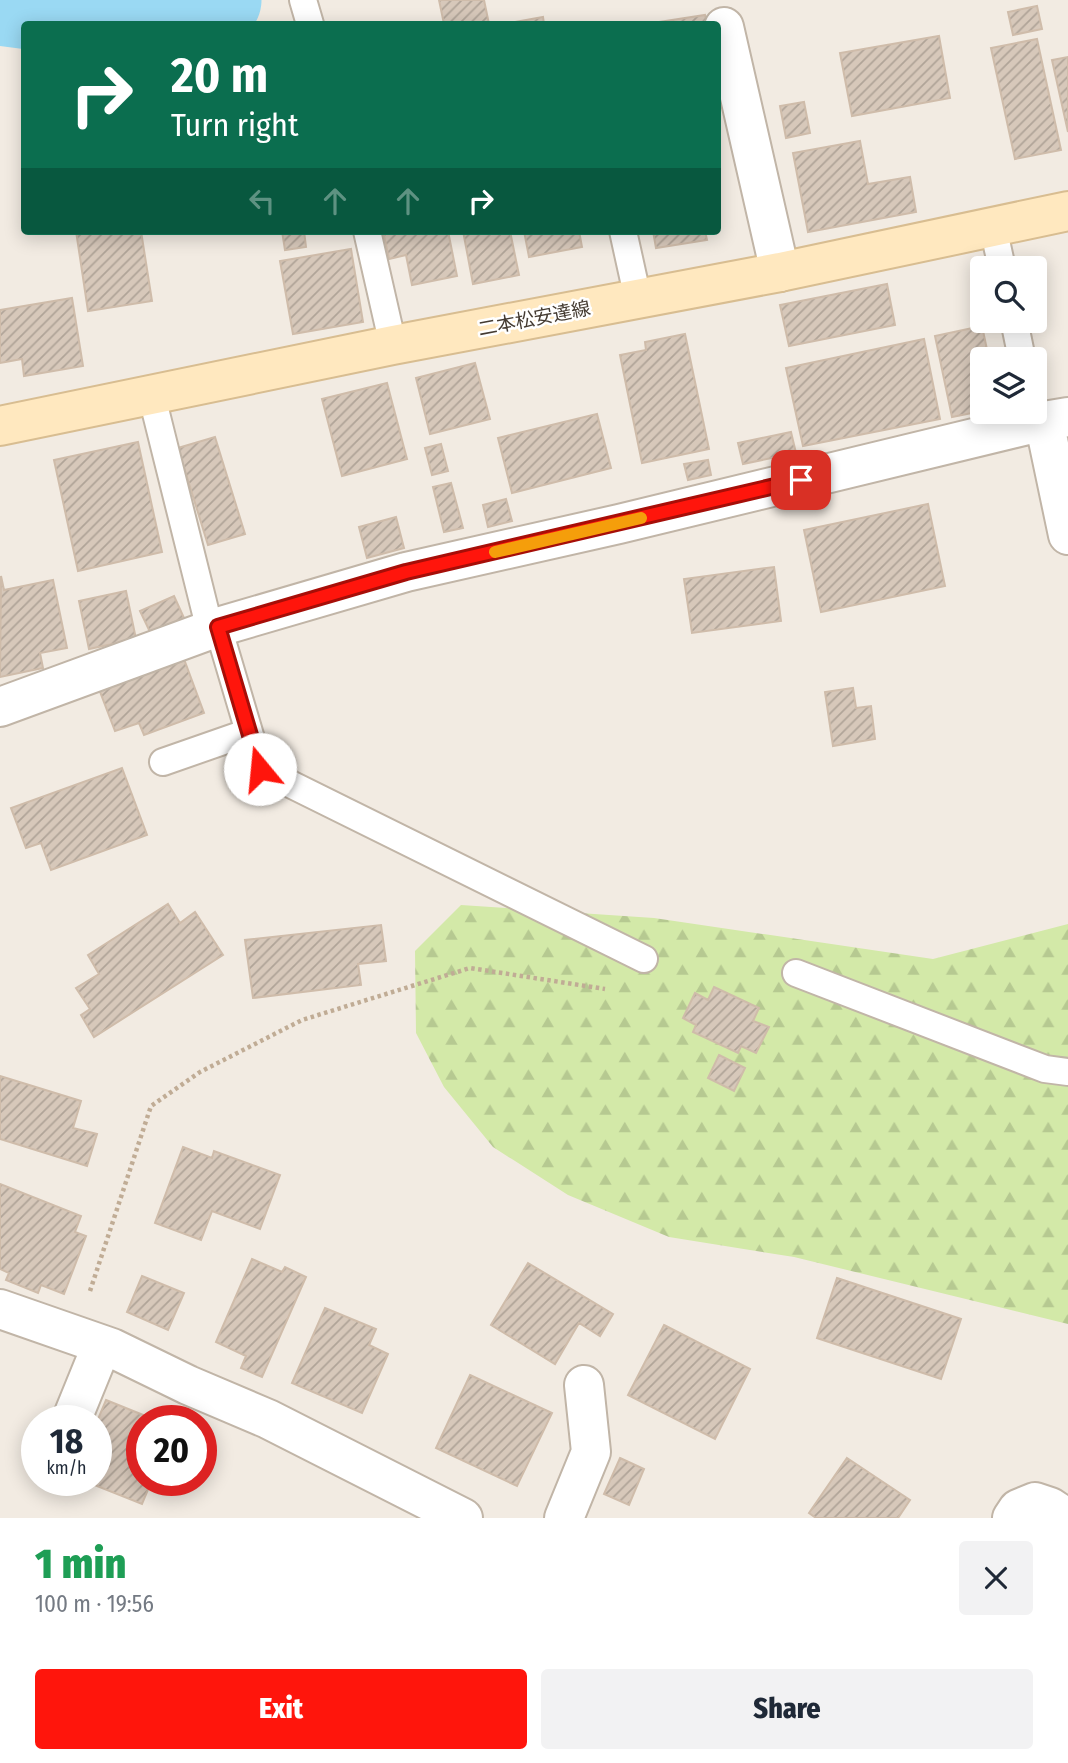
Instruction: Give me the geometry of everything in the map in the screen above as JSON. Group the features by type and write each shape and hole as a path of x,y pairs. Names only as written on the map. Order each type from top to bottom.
{"main road":[{"name":"二本松安達線","path":"0,426 393,345 780,272 1068,211"}],"street":[{"path":"724,27 780,272"},
{"path":"0,706 214,629 406,572 1020,424"},
{"path":"1046,424 1068,535"},
{"path":"0,1309 89,1339 268,1419 454,1516"},
{"path":"75,1405 89,1339"},
{"path":"564,1518 592,1452 583,1385"},
{"path":"1012,1518 1018,1509 1035,1502 1050,1507 1067,1518"}],"lane":[{"path":"303,0 309,21"},
{"path":"993,226 999,256"},
{"path":"368,235 393,345"},
{"path":"624,235 638,299"},
{"path":"150,393 214,629 260,769 644,958"},
{"path":"163,762 249,732"},
{"path":"796,973 1045,1069 1068,1072"}],"path":[{"path":"89,1339 151,1106 200,1072 302,1020 470,968 605,989"}],"green space":[{"path":"461,905 654,918 933,959 1068,924 1068,1324 794,1257 669,1237 568,1195 493,1147 444,1087 416,1033 415,951"}],"building":[{"path":"439,0 484,0 488,21 443,21"},
{"path":"1037,6 1042,29 1013,35 1008,12"},
{"path":"705,15 706,21 666,21"},
{"path":"543,17 544,21 521,21"},
{"path":"939,36 950,98 852,116 840,53"},
{"path":"1037,39 1061,150 1015,159 991,48"},
{"path":"1068,57 1068,132 1052,60"},
{"path":"804,102 810,133 786,138 780,106"},
{"path":"860,141 868,184 910,177 916,212 808,232 793,153"},
{"path":"77,235 142,235 152,301 88,311"},
{"path":"283,235 304,235 306,247 285,250"},
{"path":"384,235 449,235 457,276 412,285 406,255 389,259"},
{"path":"464,235 511,235 519,275 473,284"},
{"path":"525,235 580,235 582,247 529,257"},
{"path":"654,235 706,235 707,240 656,248"},
{"path":"351,249 363,322 293,334 280,261"},
{"path":"887,284 895,325 789,346 780,305"},
{"path":"72,298 83,366 24,376 22,359 0,363 0,310"},
{"path":"970,329 970,333 983,333 986,347 970,347 970,413 952,417 935,336"},
{"path":"685,334 709,449 642,463 620,355 646,350 645,342"},
{"path":"924,339 940,419 803,446 786,368"},
{"path":"475,363 490,419 430,434 416,378"},
{"path":"387,383 407,459 342,476 322,399"},
{"path":"597,414 611,468 512,493 498,438"},
{"path":"791,432 796,453 743,464 738,443"},
{"path":"215,437 245,534 208,545 178,448"},
{"path":"138,442 162,552 78,571 54,460"},
{"path":"441,444 448,471 432,475 425,448"},
{"path":"708,460 711,475 688,480 684,464"},
{"path":"451,483 463,528 444,532 433,487"},
{"path":"506,499 512,521 488,527 483,505"},
{"path":"928,504 945,586 821,612 804,530"},
{"path":"396,517 404,548 367,558 359,527"},
{"path":"774,567 781,621 692,633 684,579"},
{"path":"1,576 4,590 53,580 67,648 40,653 43,668 0,677"},
{"path":"126,591 136,639 89,649 79,601"},
{"path":"174,596 184,618 150,632 140,611"},
{"path":"184,659 204,713 144,735 139,723 115,731 99,689"},
{"path":"853,688 856,708 871,706 875,739 833,746 825,692"},
{"path":"122,768 147,835 51,870 41,843 26,848 11,808"},
{"path":"168,904 180,923 195,912 223,955 94,1037 81,1015 90,1009 76,988 99,974 88,955"},
{"path":"381,925 386,961 358,964 361,985 253,998 245,940"},
{"path":"714,987 759,1008 753,1021 769,1027 756,1053 741,1046 738,1053 693,1032 696,1025 683,1018 695,993 708,1000"},
{"path":"719,1055 745,1068 734,1091 708,1078"},
{"path":"0,1076 81,1101 73,1128 97,1134 87,1166 0,1139"},
{"path":"183,1147 212,1158 214,1151 280,1175 260,1229 212,1211 201,1240 155,1223"},
{"path":"0,1184 81,1216 75,1232 86,1236 64,1294 41,1285 38,1293 6,1280 9,1273 0,1269"},
{"path":"252,1259 282,1272 285,1267 306,1277 262,1377 241,1368 246,1356 216,1342"},
{"path":"528,1263 613,1314 600,1336 579,1323 555,1364 491,1325"},
{"path":"142,1276 184,1293 168,1330 127,1312"},
{"path":"837,1278 961,1319 941,1379 817,1338"},
{"path":"325,1308 376,1329 369,1345 388,1354 362,1413 292,1383"},
{"path":"664,1325 750,1369 715,1439 628,1395"},
{"path":"470,1375 552,1413 517,1486 436,1448"},
{"path":"106,1400 126,1408 126,1496 145,1496 142,1504 112,1492 112,1405 104,1405"},
{"path":"620,1458 644,1469 629,1505 604,1494"},
{"path":"847,1458 910,1500 898,1518 816,1518 809,1513"}],"waterway":[{"path":"0,1 146,20 217,0"}],"slow traffic":[{"path":"495,552 641,518"}],"route":[{"path":"260,769 218,627 406,572 801,480"}]}
